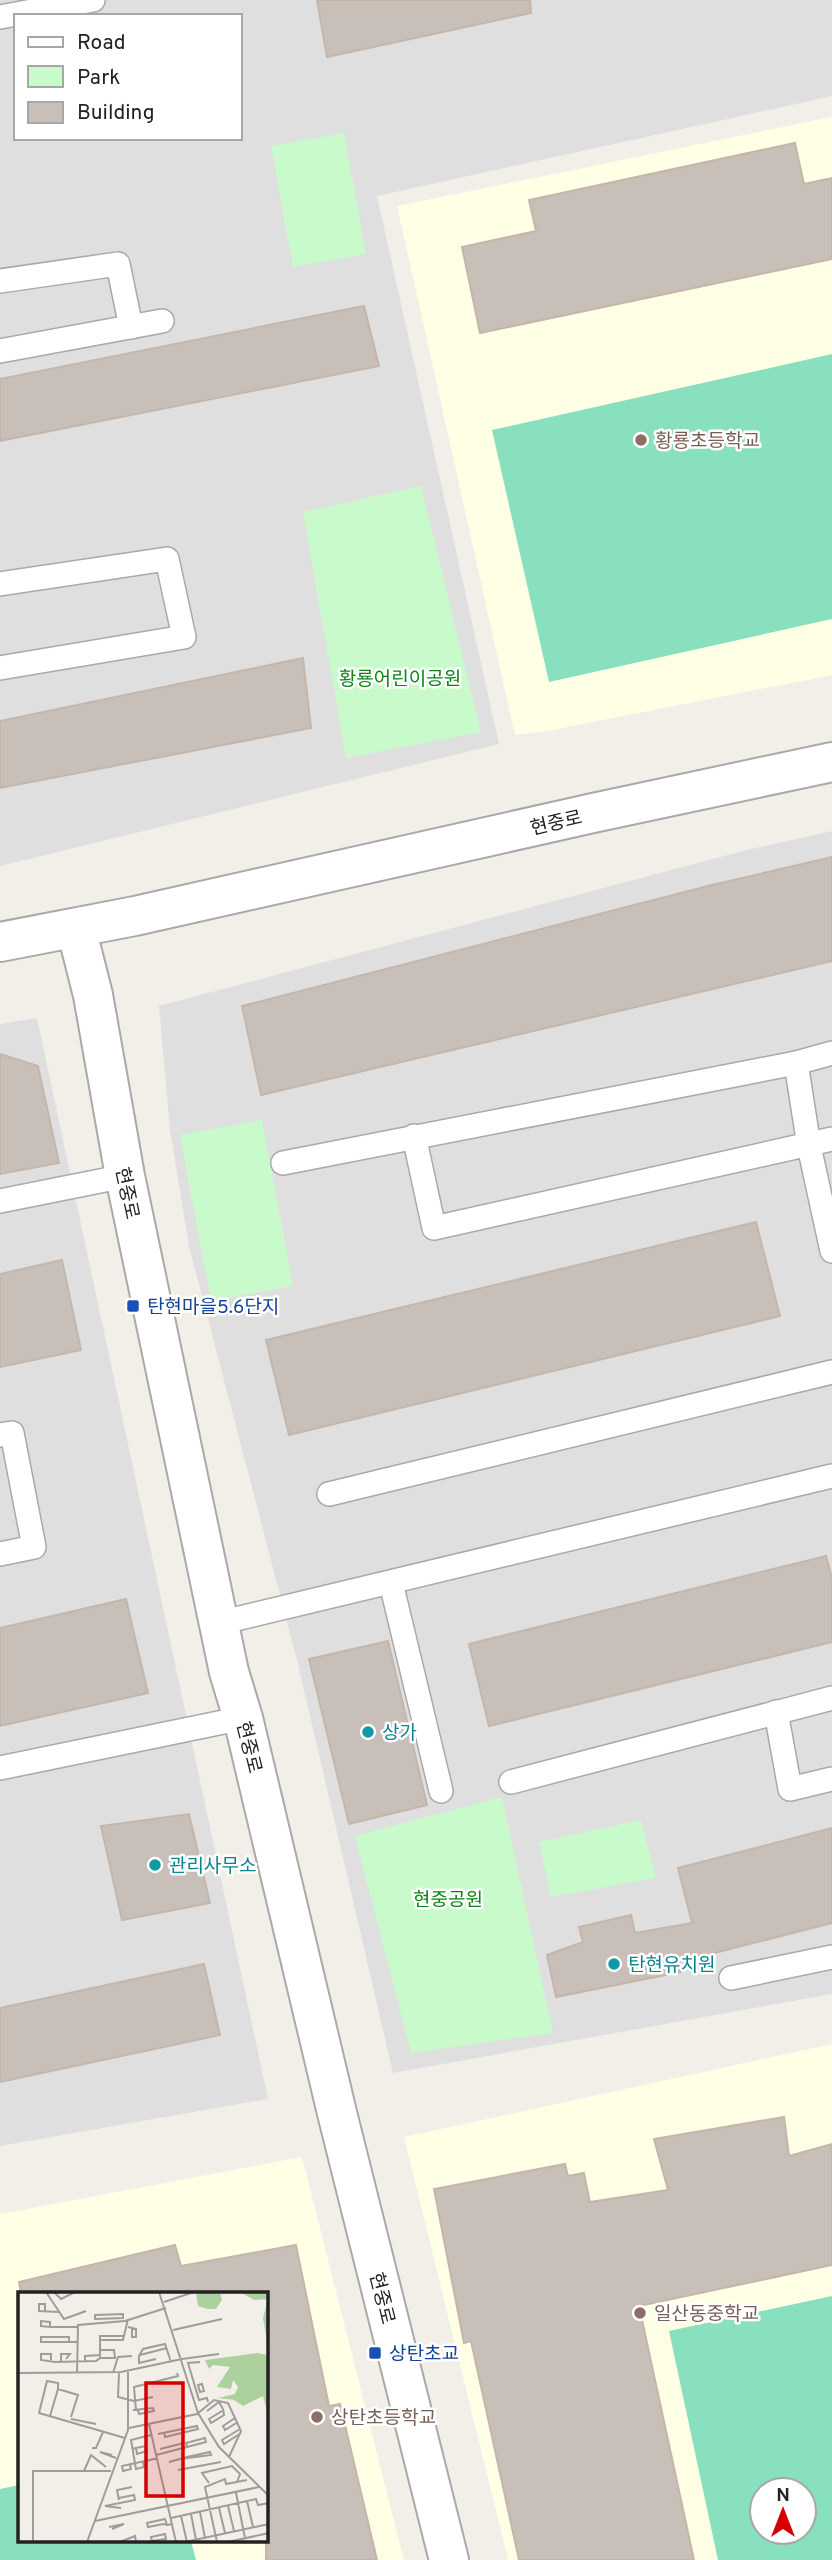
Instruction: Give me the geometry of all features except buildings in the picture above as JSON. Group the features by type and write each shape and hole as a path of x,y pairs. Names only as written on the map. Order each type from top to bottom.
{"street":[{"name":"현중로","path":"0,942 76,928 832,762"},
{"name":"현중로","path":"76,928 93,995 125,1176 229,1672 243,1717 337,2113 449,2560"}],"lane":[{"path":"16,14 93,0"},
{"path":"0,281 118,264 131,327"},
{"path":"0,351 162,321"},
{"path":"0,584 166,559 184,637 0,668"},
{"path":"283,1163 796,1063 832,1053"},
{"path":"796,1063 808,1146 832,1251"},
{"path":"414,1136 434,1228 832,1139"},
{"path":"0,1201 125,1176"},
{"path":"329,1494 832,1371"},
{"path":"0,1435 12,1433 34,1547 0,1554"},
{"path":"219,1623 832,1476"},
{"path":"391,1583 441,1791"},
{"path":"511,1782 832,1698"},
{"path":"776,1713 790,1789 832,1779"},
{"path":"0,1768 243,1717"},
{"path":"731,1978 832,1957"}],"shaded area":[{"path":"0,0 832,0 832,96 377,196 499,744 0,866"},
{"name":"황룡초등학교","path":"832,117 832,675 515,735 397,206"},
{"path":"832,831 832,1994 393,2073 298,1664 189,1246 170,1130 159,1006 743,851"},
{"path":"37,1018 268,2099 0,2146 0,1024"},
{"name":"일산동중학교","path":"832,2044 832,2560 508,2560 404,2137"},
{"name":"상탄초등학교","path":"302,2157 404,2560 0,2560 0,2214"}],"green space":[{"path":"344,133 366,254 293,267 271,146"},
{"path":"832,354 832,619 549,682 492,430"},
{"name":"황룡어린이공원","path":"421,486 481,732 346,758 303,512"},
{"path":"262,1120 293,1286 211,1301 180,1135"},
{"name":"현중공원","path":"502,1797 553,2033 411,2053 355,1836"},
{"path":"641,1820 656,1878 551,1897 539,1842"},
{"path":"832,2296 832,2560 718,2560 669,2331"},
{"path":"18,2485 18,2542 191,2542 196,2560 0,2560 0,2489"}],"place":[{"name":"황룡초등학교","path":"641,440"},
{"name":"탄현마을5.6단지","path":"133,1306"},
{"name":"상가","path":"368,1732"},
{"name":"관리사무소","path":"155,1865"},
{"name":"탄현유치원","path":"614,1964"},
{"name":"일산동중학교","path":"640,2313"},
{"name":"상탄초교","path":"375,2353"},
{"name":"상탄초등학교","path":"317,2417"}]}
